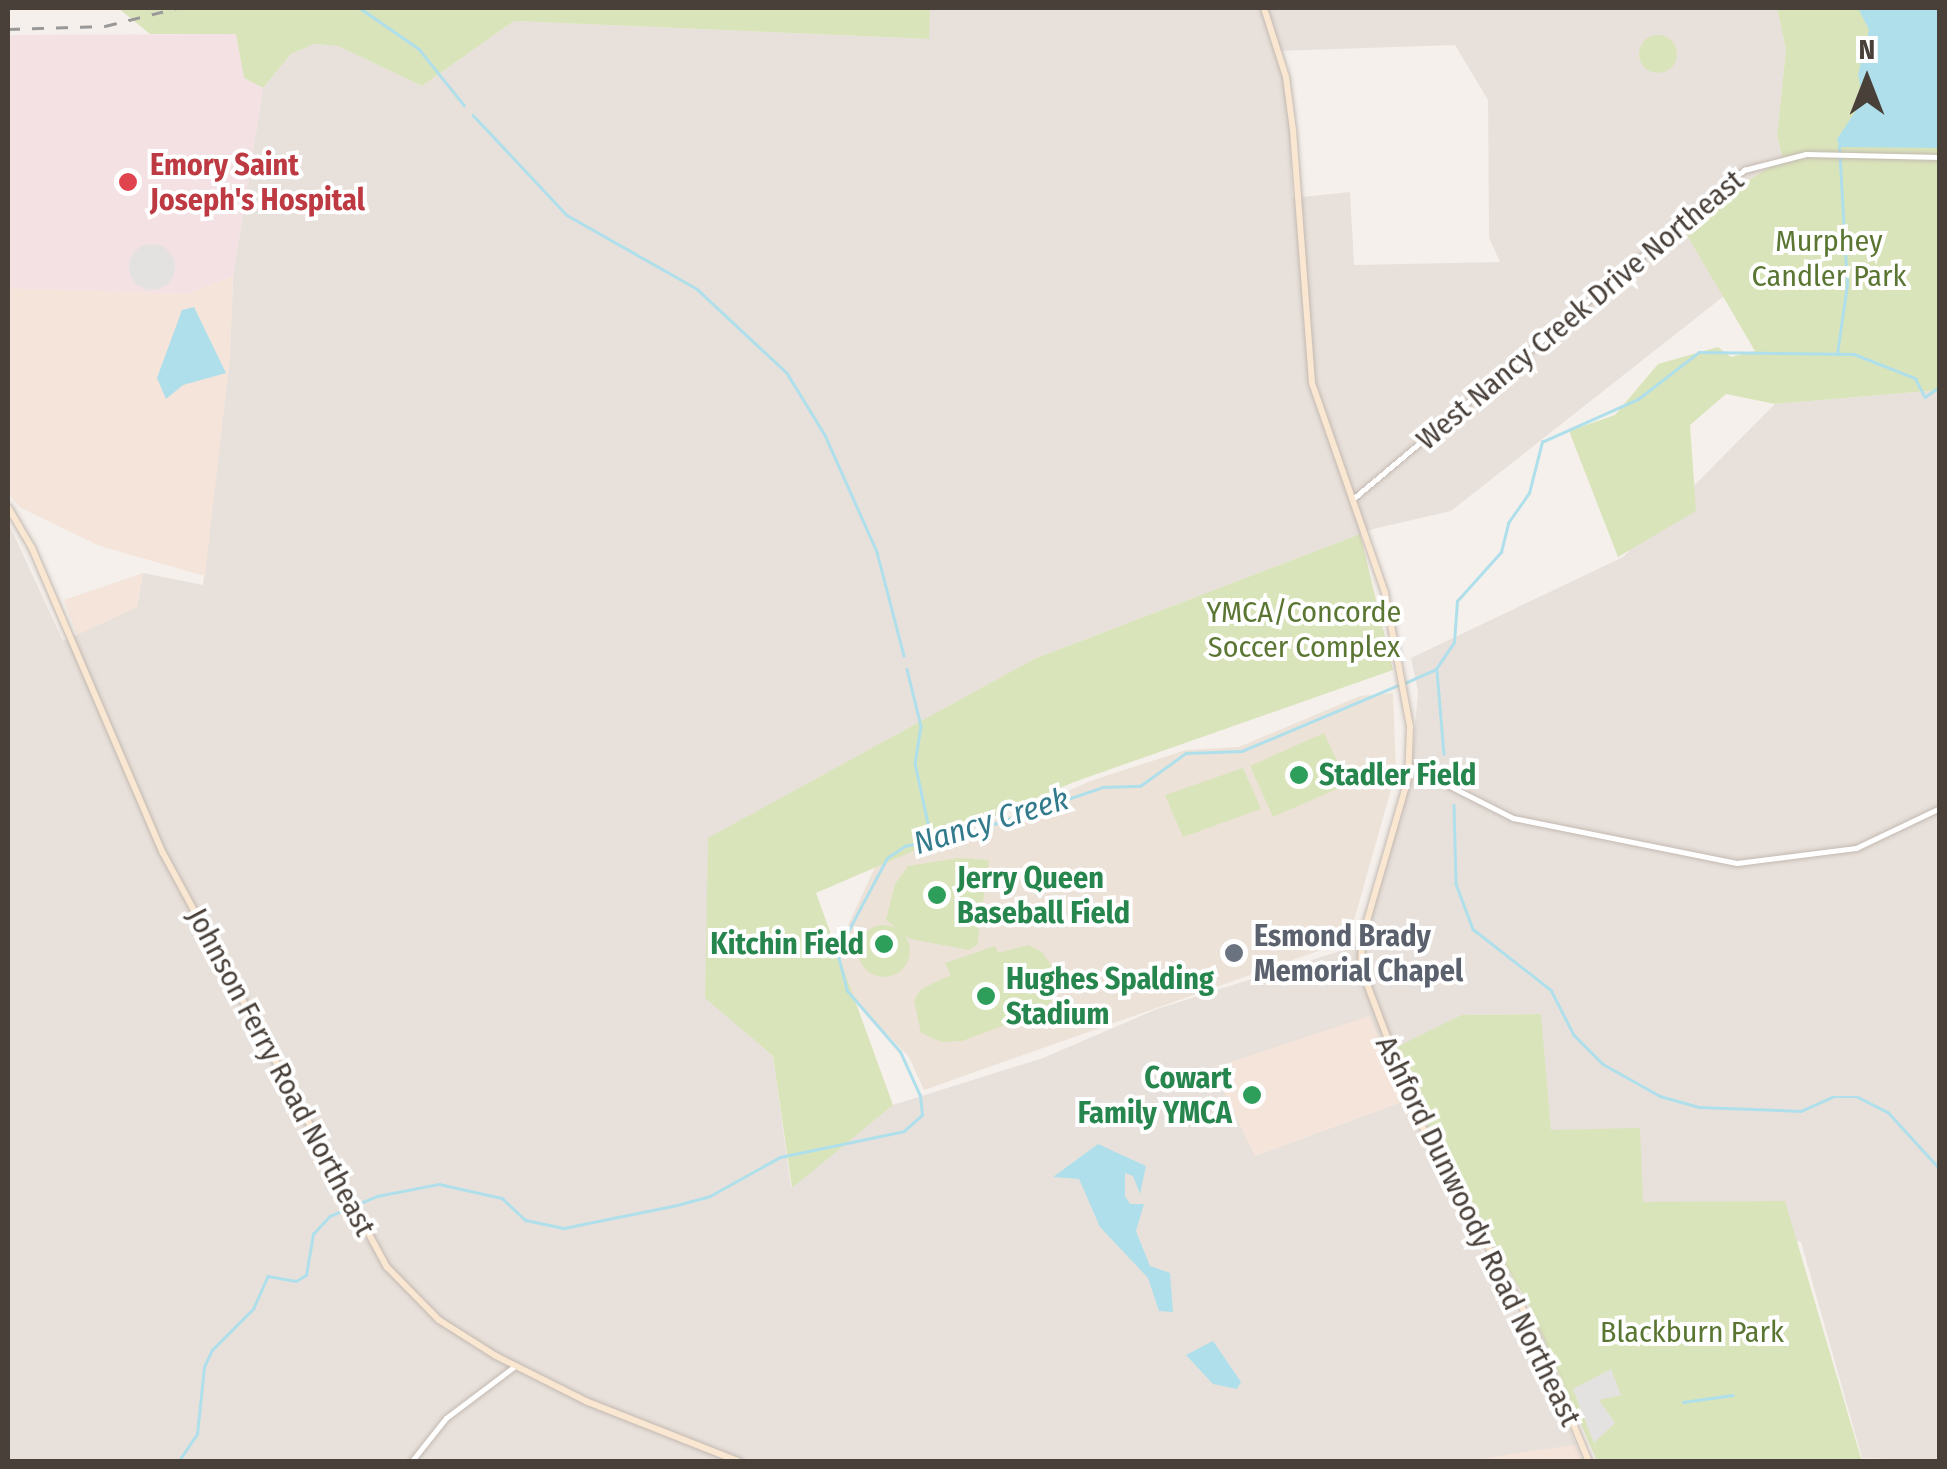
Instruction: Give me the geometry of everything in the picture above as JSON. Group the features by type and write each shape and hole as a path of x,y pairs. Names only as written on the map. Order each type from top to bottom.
{"main road":[{"name":"Ashford Dunwoody Road Northeast","path":"1264,8 1286,77 1294,130 1306,354 1354,498 1399,660 1407,705 1410,766 1362,938 1370,1008 1429,1142 1534,1329 1589,1462"},
{"name":"Johnson Ferry Road Northeast","path":"8,507 32,548 162,853 346,1198 403,1287 460,1336 515,1366 740,1462"}],"street":[{"name":"West Nancy Creek Drive Northeast","path":"1354,498 1484,395 1732,178 1778,157 1940,157"},
{"path":"1410,766 1513,818 1737,864 1856,848 1940,808"},
{"path":"412,1462 446,1418 515,1366"}],"shaded area":[{"path":"930,8 1777,8 1786,50 1777,136 1783,158 1681,225 1724,296 1451,511 1373,529 1034,659 709,838 705,997 773,1056 791,1187 893,1105 1043,1058 1157,1009 1362,944 1412,763 1418,692 1411,658 1623,557 1775,404 1939,390 1939,1461 1862,1458 1801,1242 1643,1203 1551,1130 1540,1014 1461,1015 1385,1055 1369,1016 1255,1156 1404,1101 1450,1199 1517,1312 1576,1445 1471,1462 8,1461 8,522 63,641 137,607 143,573 203,585 230,356 233,276 263,88 291,54 314,44 338,46 422,86 514,21 928,39","holes":["1455,45 1488,100 1489,238 1500,262 1354,265 1350,192 1292,198 1289,94 1276,51"]},
{"name":"Emory Saint Joseph's Hospital","path":"236,34 244,78 263,88 233,276 187,294 8,288 8,35"},
{"path":"152,244 168,251 175,267 168,283 152,290 136,283 129,267 136,251"},
{"path":"233,276 230,356 205,576 100,546 21,508 8,494 8,288 186,294"},
{"path":"143,573 137,607 77,635 64,600"},
{"path":"1393,693 1396,772 1353,924 1335,945 924,1090 909,1057 841,987 834,955 885,846 1011,816 1093,780 1186,750 1239,747 1360,696"},
{"path":"1370,1016 1404,1101 1255,1156 1212,1068"},
{"path":"1611,1369 1621,1395 1599,1400 1615,1423 1594,1443 1573,1389"},
{"path":"1576,1445 1583,1461 1471,1461 1516,1453"}],"green space":[{"path":"118,8 930,8 929,39 514,21 422,86 338,46 314,44 291,54 263,88 244,78 236,34 150,34"},
{"name":"Murphey Candler Park","path":"1777,8 1939,8 1939,390 1775,404 1726,394 1690,425 1696,511 1618,557 1569,431 1615,415 1658,364 1718,347 1731,357 1755,351 1681,225 1783,158 1777,136 1786,50"},
{"path":"1658,35 1672,40 1677,54 1672,68 1658,73 1644,68 1639,54 1644,40"},
{"name":"YMCA/Concorde Soccer Complex","path":"1360,534 1393,670 1074,782 816,893 893,1105 792,1188 773,1056 705,998 708,838 1034,659"},
{"name":"Stadler Field","path":"1324,733 1348,784 1273,817 1250,766"},
{"path":"1243,768 1261,809 1183,837 1165,795"},
{"name":"Jerry Queen Baseball Field","path":"958,858 989,860 977,945 969,950 910,939 886,920 895,884 908,866"},
{"name":"Kitchin Field","path":"884,925 902,933 910,951 902,969 884,977 866,969 858,951 866,933"},
{"name":"Hughes Spalding Stadium","path":"1028,945 1042,952 1057,974 1057,993 1043,1011 962,1041 942,1042 921,1033 914,1000 921,989 951,975 945,963 995,946 998,953"},
{"name":"Blackburn Park","path":"1541,1014 1551,1130 1640,1128 1643,1202 1785,1201 1861,1458 1869,1461 1597,1461 1528,1303 1443,1160 1393,1049 1461,1015"}],"water":[{"path":"1858,8 1939,8 1939,148 1839,147 1837,139 1863,100 1858,74 1869,30"},
{"path":"194,307 226,373 183,385 166,399 157,378 182,310"},
{"path":"1098,1144 1146,1166 1140,1194 1133,1176 1125,1173 1125,1196 1130,1204 1144,1204 1136,1231 1150,1266 1170,1273 1173,1312 1159,1311 1148,1278 1100,1227 1079,1179 1053,1177"},
{"path":"1213,1341 1241,1382 1237,1389 1213,1384 1186,1355"}],"waterway":[{"path":"360,8 419,49 464,105"},
{"path":"473,115 567,215 697,289 787,373 825,435 877,552 904,656"},
{"path":"1837,354 1847,285 1839,147"},
{"name":"Nancy Creek","path":"1405,683 1436,669 1454,642 1457,601 1501,552 1508,523 1529,493 1542,442 1638,399 1699,352 1854,354 1915,378 1925,397 1940,386"},
{"path":"907,669 921,726 915,763 931,837"},
{"path":"1437,671 1444,754"},
{"name":"Nancy Creek","path":"178,1462 197,1434 204,1367 212,1350 253,1309 268,1276 296,1281 306,1275 313,1234 330,1216 377,1196 439,1184 502,1198 526,1220 564,1228 710,1196 780,1157 904,1131 922,1115 920,1096 900,1052 847,991 837,952 887,858 905,846 979,829 1103,787 1140,786 1186,753 1242,751 1398,685"},
{"path":"1454,805 1456,884 1473,929 1551,990 1574,1035 1603,1064 1660,1096 1699,1107 1801,1111 1832,1097 1858,1097 1888,1112 1940,1169"},
{"path":"1683,1402 1733,1395"}],"railway":[{"path":"8,29 105,26 177,8"}],"place":[{"name":"Emory Saint Joseph's Hospital","path":"128,182"},
{"name":"Stadler Field","path":"1299,775"},
{"name":"Jerry Queen Baseball Field","path":"937,895"},
{"name":"Kitchin Field","path":"884,944"},
{"name":"Esmond Brady Memorial Chapel","path":"1234,953"},
{"name":"Hughes Spalding Stadium","path":"986,996"},
{"name":"Cowart Family YMCA","path":"1252,1095"}]}
